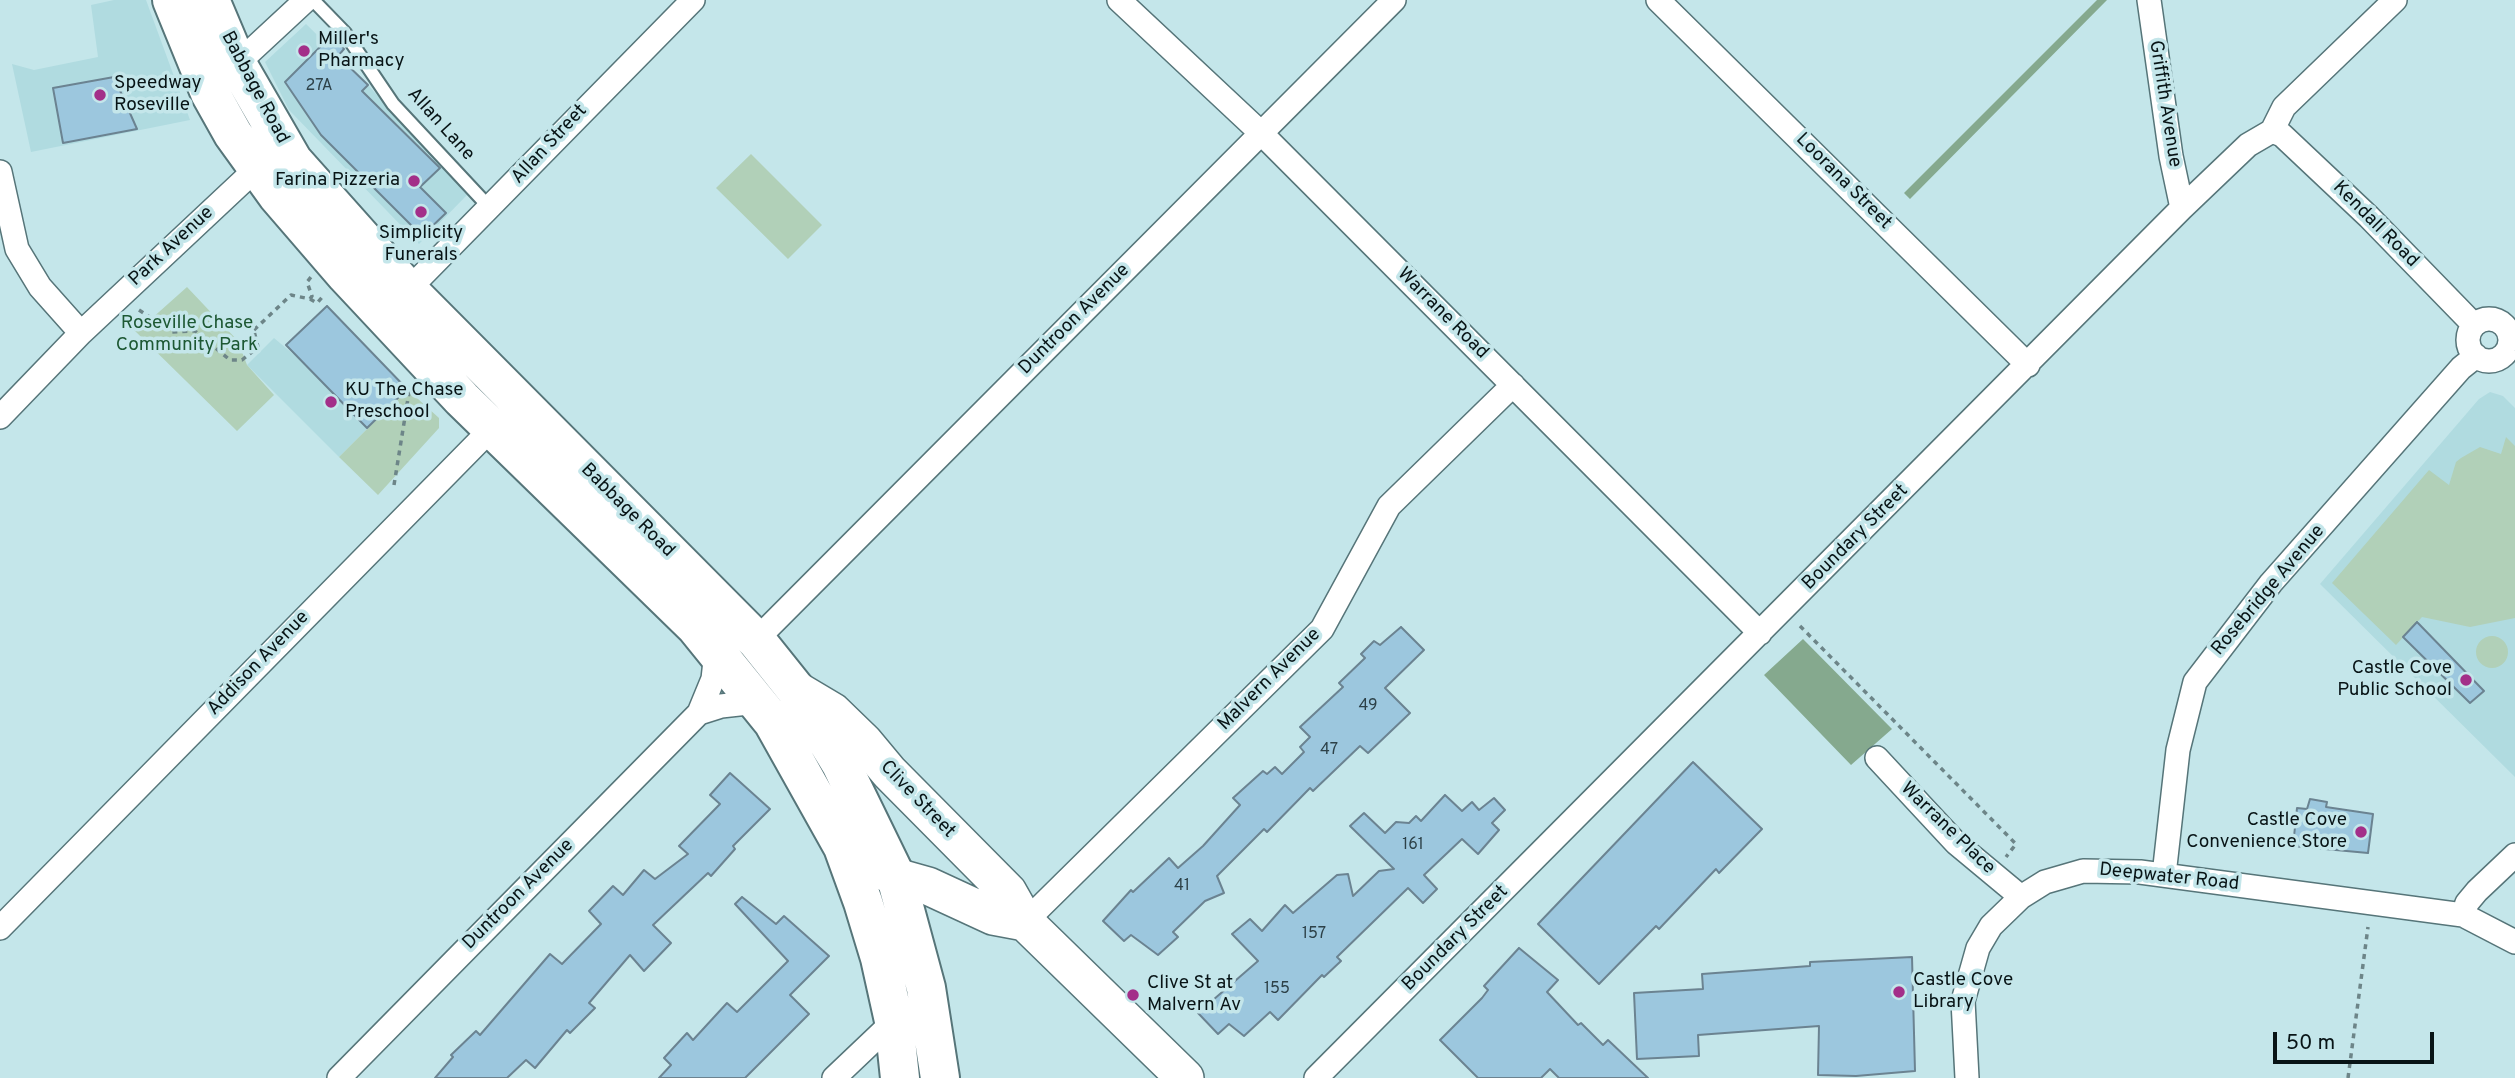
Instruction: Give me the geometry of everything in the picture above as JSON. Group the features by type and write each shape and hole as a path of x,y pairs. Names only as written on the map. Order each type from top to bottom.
{"highway":[{"name":"Babbage Road","path":"172,0 210,93 256,169 346,275 492,428 642,573 716,652 757,702 798,765 843,848 880,958 894,1021 900,1078"},
{"name":"Babbage Road","path":"210,0 237,64 293,161 408,290 756,640 796,690 848,775 896,877 926,988 940,1078"}],"main road":[{"name":"Clive Street","path":"796,690 834,712 897,781 1008,892 1026,922 1185,1078"},
{"path":"843,848 896,877 929,886 993,916 1026,922"}],"street":[{"path":"237,64 306,0"},
{"name":"Allan Street","path":"408,290 615,76 693,0"},
{"name":"Warrane Road","path":"1119,0 1261,133 1760,633"},
{"name":"Duntroon Avenue","path":"756,640 1394,0"},
{"name":"Loorana Street","path":"1658,0 2028,365"},
{"name":"Griffith Avenue","path":"2149,0 2171,156 2182,208"},
{"name":"Boundary Street","path":"1316,1078 2182,208 2248,145 2272,131 2284,107 2395,0"},
{"name":"Kendall Road","path":"2272,131 2283,135 2369,217 2474,325"},
{"name":"Park Avenue","path":"0,417 81,333 256,169"},
{"path":"0,172 17,249 40,287 81,333"},
{"path":"2485,319 2509,320 2509,361 2487,361 2476,356 2468,338 2474,325 2485,319"},
{"name":"Rosebridge Avenue","path":"2164,875 2178,750 2195,682 2271,583 2461,368 2476,356"},
{"name":"Malvern Avenue","path":"1026,922 1322,629 1389,506 1513,385"},
{"name":"Addison Avenue","path":"0,928 519,401"},
{"name":"Duntroon Avenue","path":"339,1078 699,713 713,679 716,652"},
{"path":"699,713 721,706 757,702"},
{"name":"Warrane Place","path":"1877,758 1956,843 2021,897"},
{"path":"2463,915 2467,903 2477,891 2515,855"},
{"name":"Deepwater Road","path":"1967,1078 1963,1001 1978,948 1991,926 2021,897 2045,883 2083,871 2164,875 2463,915 2515,942"},
{"path":"834,1078 894,1021"}],"lane":[{"name":"Allan Lane","path":"313,0 345,33 393,104 490,208"}],"path":[{"path":"310,299 312,296 307,282 313,274"},
{"path":"139,310 172,332 195,331 230,359 242,360 258,347 254,328 292,295 317,303 322,297"},
{"path":"394,485 412,381"},
{"path":"1800,626 2016,844"},
{"path":"2348,1078 2368,927"}],"shaded area":[{"name":"Speedway Roseville","path":"114,0 146,0 190,120 31,152 12,64 34,70 98,57 91,5"},
{"path":"306,24 368,85 467,195 419,244 289,110 265,62"},
{"name":"KU The Chase Preschool","path":"274,338 299,359 320,340 387,409 339,457 247,365"},
{"name":"Castle Cove Public School","path":"2490,392 2503,396 2515,408 2515,777 2320,584 2479,399"}],"green space":[{"path":"2097,0 2107,0 1910,199 1904,193"},
{"path":"751,154 822,225 788,259 716,188"},
{"name":"Roseville Chase Community Park","path":"187,287 238,341 247,365 274,395 237,431 133,329 150,320"},
{"path":"407,389 439,418 439,428 378,495 339,457"},
{"path":"2506,437 2515,446 2515,618 2470,627 2422,617 2396,645 2332,583 2429,470 2449,485 2456,462 2480,447 2501,454"},
{"path":"2492,636 2503,641 2508,652 2503,663 2492,668 2481,663 2476,652 2481,641"},
{"path":"1803,639 1892,729 1851,765 1764,675"}],"building":[{"path":"333,34 344,49 338,56 368,85 362,91 440,168 420,187 446,213 422,236 321,135 285,82"},
{"path":"114,77 137,129 63,143 53,88"},
{"path":"327,306 407,389 367,428 286,345"},
{"path":"2417,622 2484,691 2470,703 2403,637"},
{"path":"1401,627 1424,650 1385,688 1410,713 1368,753 1360,746 1313,791 1310,788 1267,832 1264,829 1217,876 1224,893 1205,901 1173,932 1178,937 1158,955 1131,935 1124,941 1103,921 1131,890 1133,892 1169,858 1178,868 1203,846 1240,805 1233,798 1263,771 1267,774 1275,767 1282,774 1304,752 1300,747 1310,737 1300,727 1343,687 1339,683 1365,658 1361,654 1374,641 1380,645"},
{"path":"1693,762 1762,829 1719,873 1716,869 1659,929 1656,926 1599,984 1538,924"},
{"path":"730,773 770,809 733,846 735,849 711,876 708,873 653,925 671,943 644,971 630,955 589,1003 595,1008 570,1033 567,1030 535,1068 526,1060 507,1078 435,1078 453,1057 451,1055 476,1031 480,1035 550,954 562,964 601,924 589,911 613,886 623,895 644,870 655,879 688,854 679,846 720,804 710,795"},
{"path":"1445,795 1462,811 1472,802 1479,810 1494,798 1505,810 1492,823 1499,830 1478,854 1462,839 1424,875 1437,889 1423,903 1408,888 1337,957 1341,961 1324,977 1322,975 1278,1020 1270,1012 1244,1036 1229,1024 1218,1034 1198,1013 1258,961 1232,934 1250,919 1262,931 1285,905 1293,913 1337,875 1348,874 1353,896 1379,871 1394,869 1350,826 1364,813 1385,833 1396,822 1409,823 1416,816 1421,821"},
{"path":"2310,799 2327,802 2326,807 2373,814 2368,853 2293,846 2297,808 2307,809"},
{"path":"742,897 776,924 784,916 829,956 790,995 809,1014 745,1078 659,1078 671,1065 664,1058 687,1033 693,1040 727,1003 737,1012 788,961 735,904"},
{"path":"1519,948 1558,980 1547,992 1578,1025 1581,1023 1603,1045 1608,1040 1648,1078 1559,1078 1550,1069 1541,1078 1478,1078 1440,1040 1482,998 1488,990 1484,986"},
{"path":"1912,957 1915,1071 1856,1076 1818,1075 1819,1026 1698,1035 1699,1056 1637,1059 1634,993 1703,989 1702,974 1810,966 1810,962"}],"place":[{"name":"Miller's Pharmacy","path":"304,51"},
{"name":"Speedway Roseville","path":"100,95"},
{"name":"Farina Pizzeria","path":"414,181"},
{"name":"Simplicity Funerals","path":"421,212"},
{"name":"KU The Chase Preschool","path":"331,402"},
{"name":"Castle Cove Public School","path":"2466,680"},
{"name":"Castle Cove Convenience Store","path":"2361,832"},
{"name":"Castle Cove Library","path":"1899,992"},
{"name":"Clive St at Malvern Av","path":"1133,995"}]}
